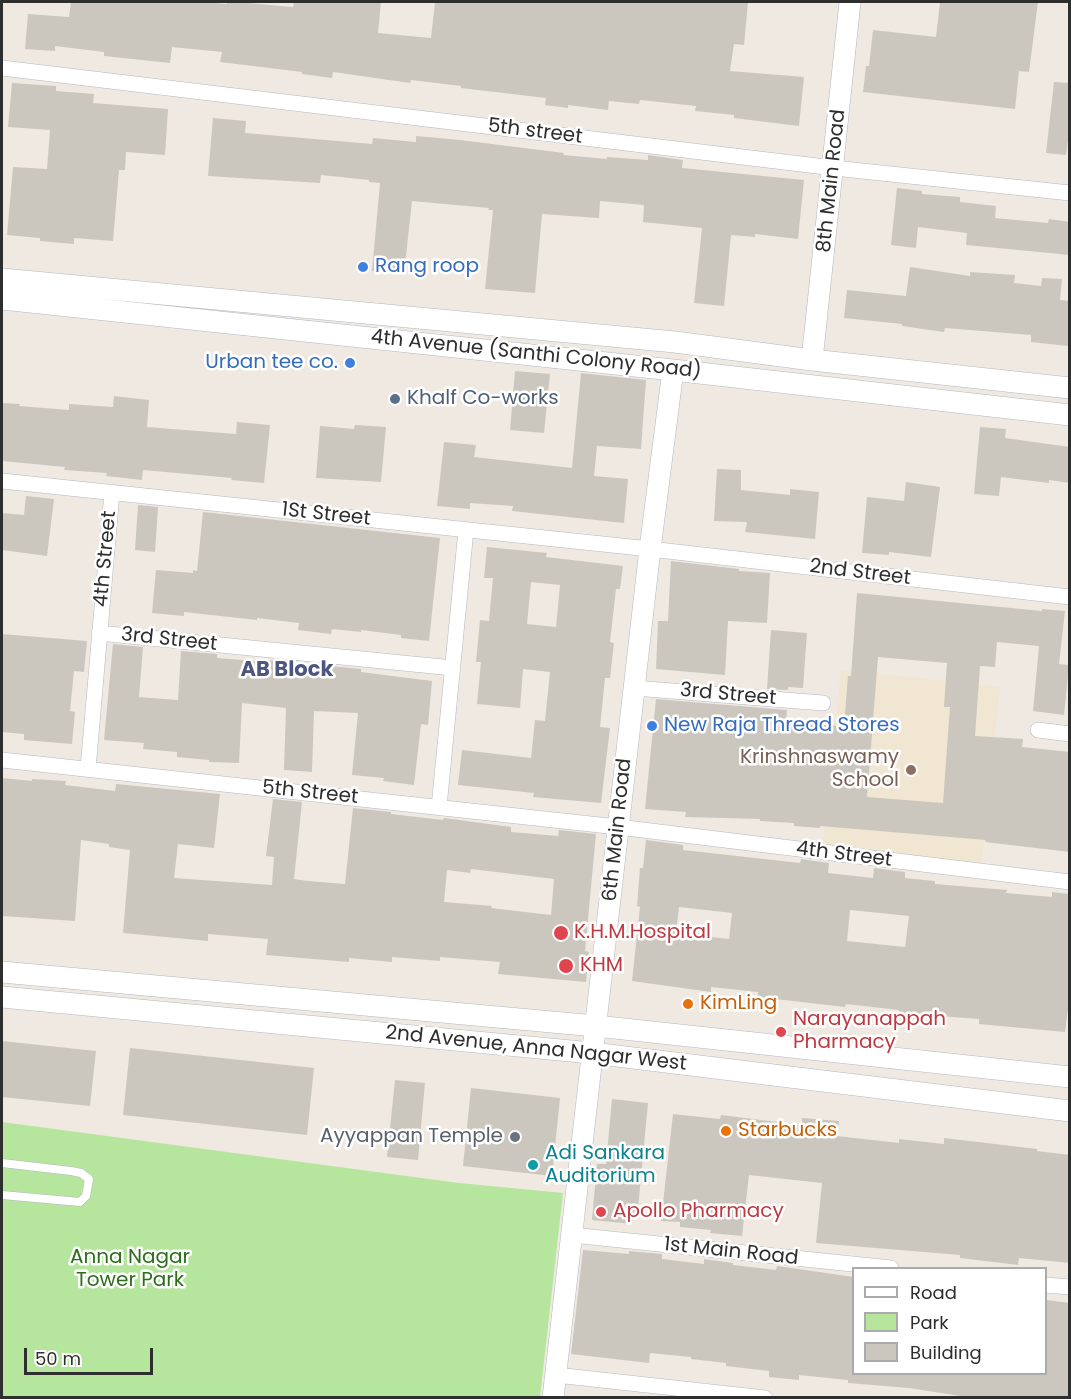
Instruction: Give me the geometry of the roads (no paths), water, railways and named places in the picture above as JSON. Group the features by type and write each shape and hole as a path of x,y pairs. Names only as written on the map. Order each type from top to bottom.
{"street":[{"name":"8th Main Road","path":"812,360 850,2"},
{"name":"5th street","path":"2,68 834,168 1070,193"},
{"name":"4th Avenue (Santhi Colony Road)","path":"2,279 664,341 812,360 1070,388"},
{"name":"4th Avenue (Santhi Colony Road)","path":"2,299 673,370 1070,415"},
{"name":"6th Main Road","path":"553,1398 650,549 673,370"},
{"name":"1St Street","path":"2,481 650,549"},
{"name":"4th Street","path":"88,769 112,492"},
{"path":"439,807 466,530"},
{"name":"2nd Street","path":"650,549 1070,597"},
{"name":"3rd Street","path":"99,633 453,668"},
{"name":"3rd Street","path":"634,688 823,703"},
{"path":"1038,730 1070,734"},
{"name":"5th Street","path":"2,760 618,827"},
{"name":"4th Street","path":"618,827 1070,882"},
{"name":"2nd Avenue, Anna Nagar West","path":"2,972 596,1026 1070,1077"},
{"name":"2nd Avenue, Anna Nagar West","path":"2,997 592,1053 1070,1111"},
{"name":"1st Main Road","path":"572,1235 872,1267"},
{"path":"1047,1285 1070,1287"},
{"path":"556,1375 765,1398"}],"lane":[{"path":"2,1163 71,1171 81,1173 88,1179 86,1196 80,1202 2,1195"}],"place":[{"name":"Rang roop","path":"363,267"},
{"name":"Urban tee co.","path":"350,363"},
{"name":"Khalf Co-works","path":"395,399"},
{"name":"New Raja Thread Stores","path":"652,726"},
{"name":"Krinshnaswamy School","path":"911,770"},
{"name":"K.H.M.Hospital","path":"561,933"},
{"name":"KHM","path":"566,966"},
{"name":"KimLing","path":"688,1004"},
{"name":"Narayanappah Pharmacy","path":"781,1032"},
{"name":"Starbucks","path":"726,1131"},
{"name":"Ayyappan Temple","path":"515,1137"},
{"name":"Adi Sankara Auditorium","path":"533,1165"},
{"name":"Apollo Pharmacy","path":"601,1212"}],"district":[{"name":"AB Block","path":"287,671"}],"park label":[{"name":"Anna Nagar Tower Park","path":"130,1270"}]}
